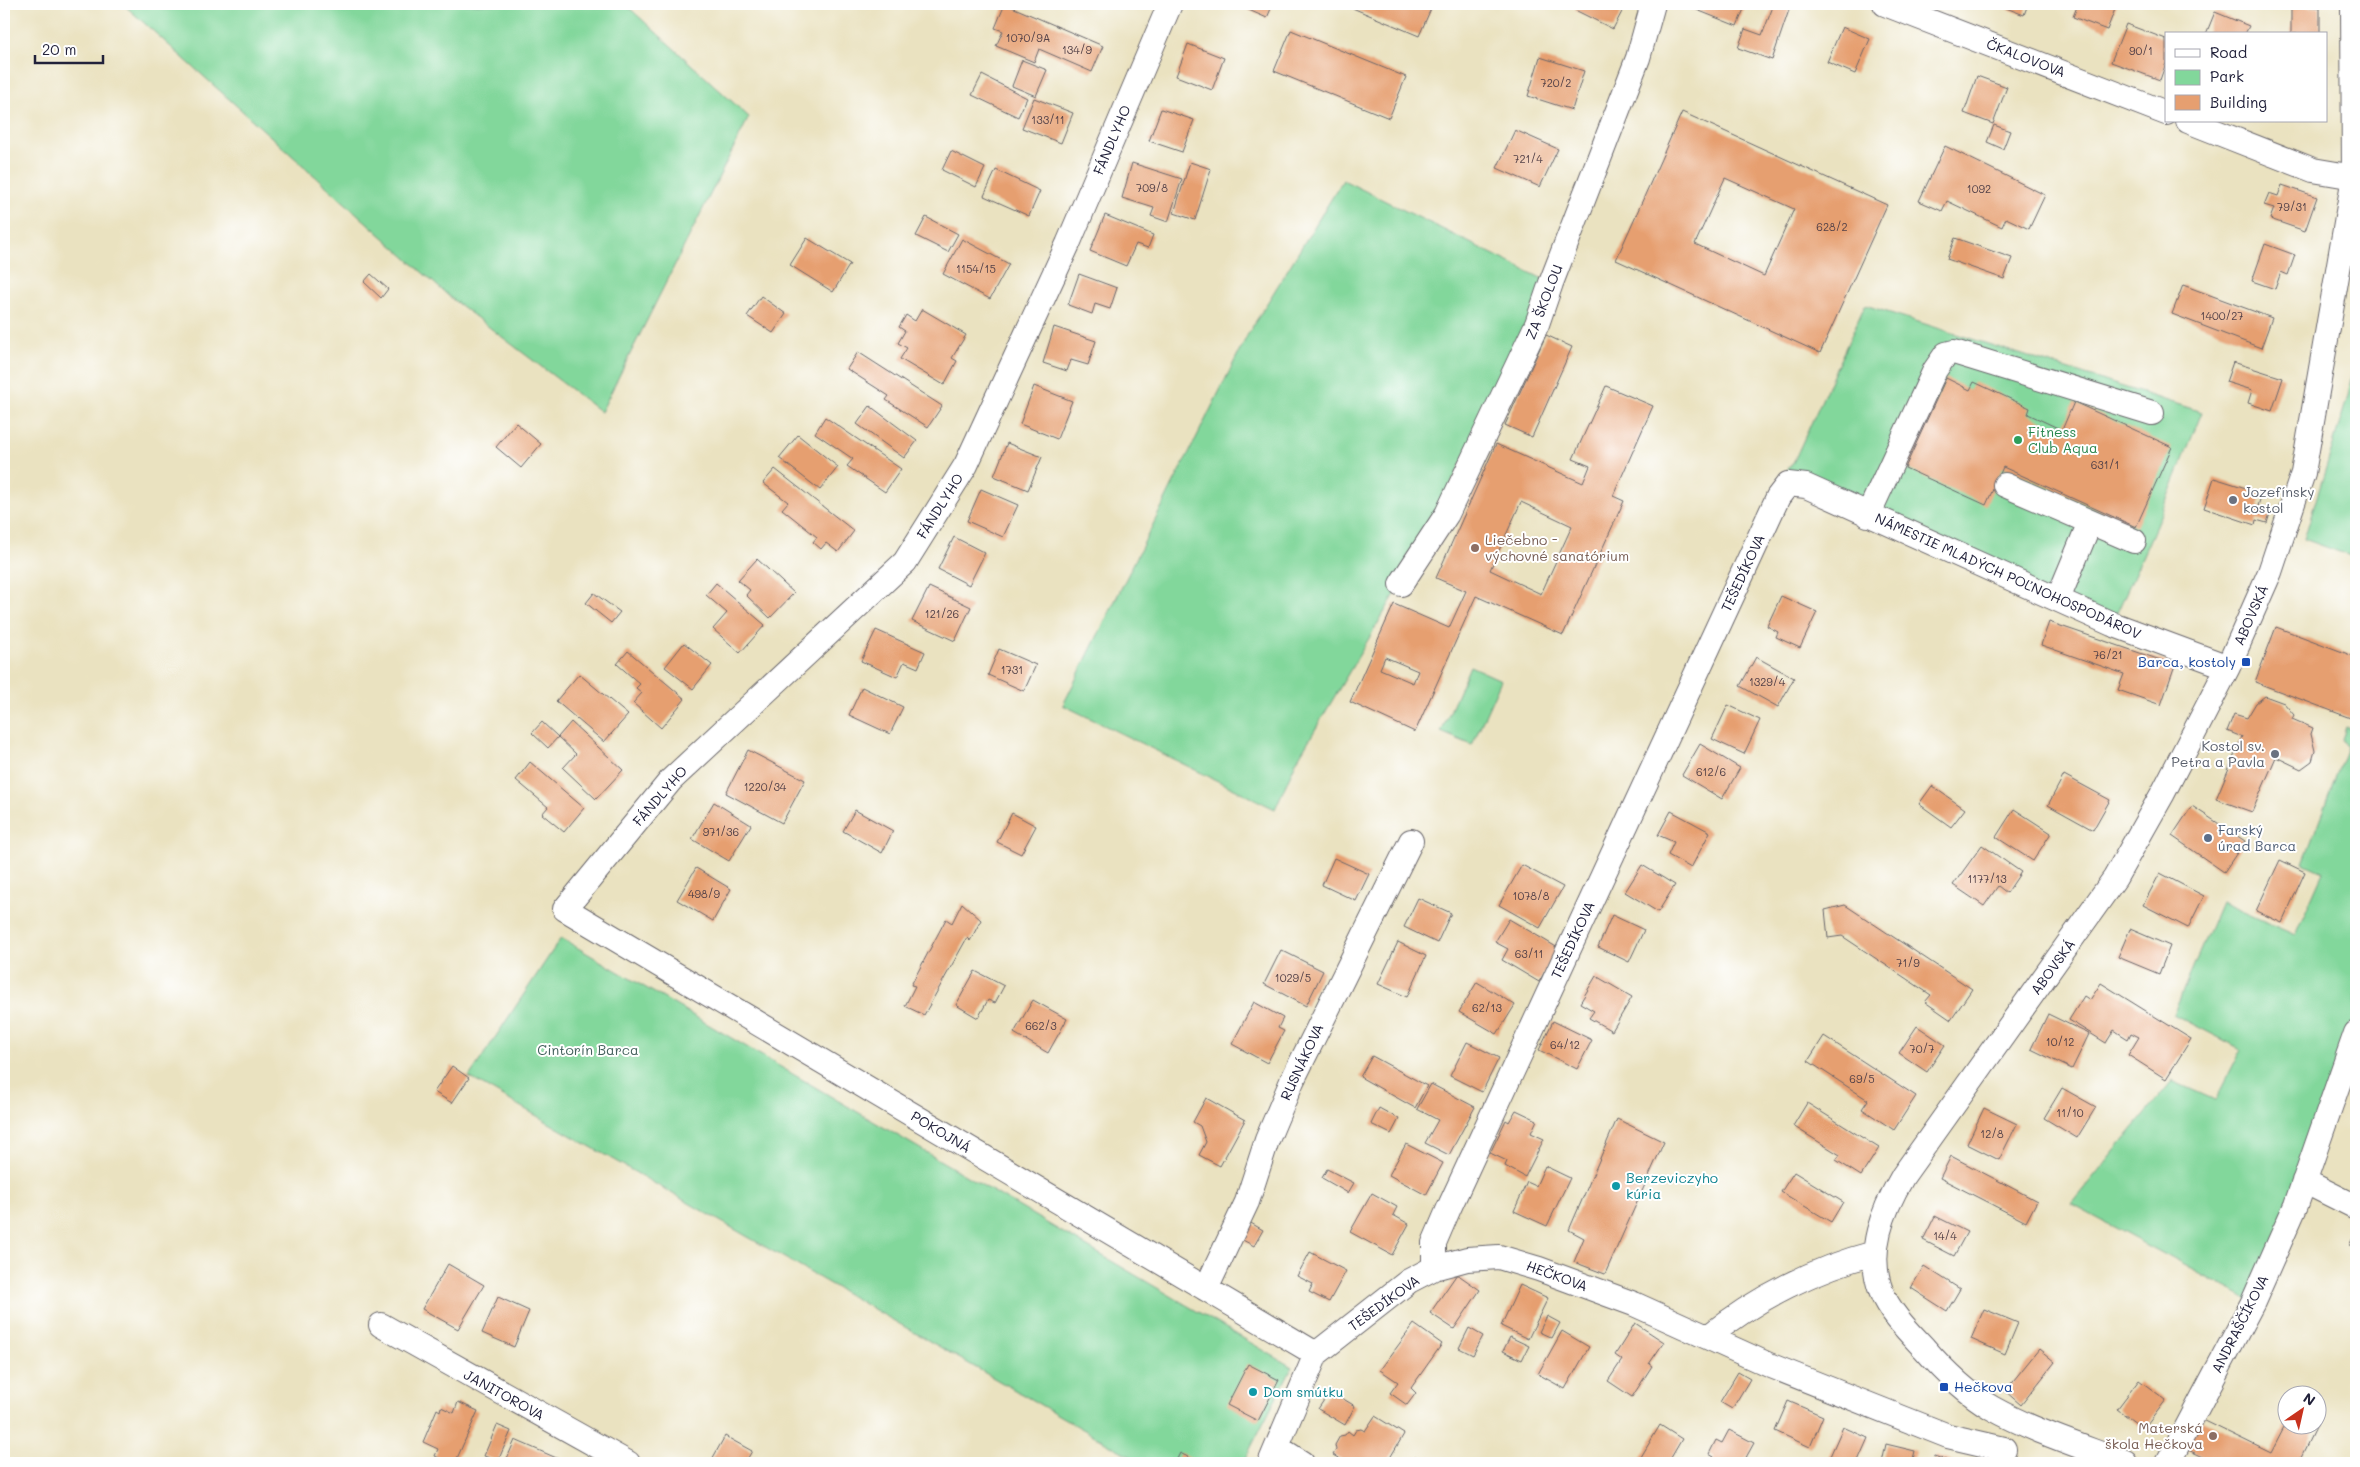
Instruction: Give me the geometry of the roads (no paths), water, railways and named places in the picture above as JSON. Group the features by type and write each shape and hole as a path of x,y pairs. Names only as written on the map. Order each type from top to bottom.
{"street":[{"name":"FÁNDLYHO","path":"565,909 671,780 904,562 966,465 1068,244 1170,4"},
{"name":"ZA ŠKOLOU","path":"1401,584 1448,514 1538,324 1638,58 1653,4"},
{"name":"ČKALOVOVA","path":"1885,4 2165,113"},
{"name":"ABOVSKÁ","path":"1876,1253 1882,1216 1903,1176 2115,878 2167,786 2228,667 2270,572 2303,474 2354,177 2353,4"},
{"path":"2191,122 2313,170 2354,177"},
{"path":"1868,515 1935,370 1946,354 1954,352 2152,413"},
{"name":"NÁMESTIE MLADÝCH POĽNOHOSPODÁROV","path":"1788,484 1806,486 2112,624 2228,667"},
{"name":"TEŠEDÍKOVA","path":"1316,1354 1409,1281 1434,1268 1434,1243 1449,1208 1778,497 1788,484"},
{"path":"2005,485 2134,541"},
{"path":"2058,599 2090,522"},
{"name":"RUSNÁKOVA","path":"1206,1289 1247,1202 1267,1140 1292,1081 1411,841"},
{"name":"POKOJNÁ","path":"565,909 1316,1354"},
{"name":"ANDRAŠČÍKOVA","path":"2168,1463 2253,1302 2296,1205 2356,1033"},
{"path":"2304,1181 2356,1207"},
{"path":"1708,1337 1729,1320 1807,1277 1844,1261 1876,1253 1881,1292 1902,1323 1953,1379 1976,1398 2012,1418 2125,1463"},
{"name":"HEČKOVA","path":"1434,1268 1467,1259 1499,1257 1634,1304 1768,1365 2002,1456"},
{"name":"JANITOROVA","path":"381,1325 628,1463"},
{"path":"1302,1463 1273,1455 1316,1354"},
{"path":"2002,1456 2012,1418"}],"place":[{"name":"Fitness Club Aqua","path":"2018,440"},
{"name":"Jozefínsky kostol","path":"2233,500"},
{"name":"Liečebno - výchovné sanatórium","path":"1475,548"},
{"name":"Barca, kostoly","path":"2246,662"},
{"name":"Kostol sv. Petra a Pavla","path":"2275,754"},
{"name":"Farský úrad Barca","path":"2208,838"},
{"name":"Berzeviczyho kúria","path":"1616,1186"},
{"name":"Hečkova","path":"1944,1387"},
{"name":"Dom smútku","path":"1253,1392"},
{"name":"Materská škola Hečkova","path":"2213,1436"}],"park label":[{"name":"Cintorín Barca","path":"588,1050"}]}
